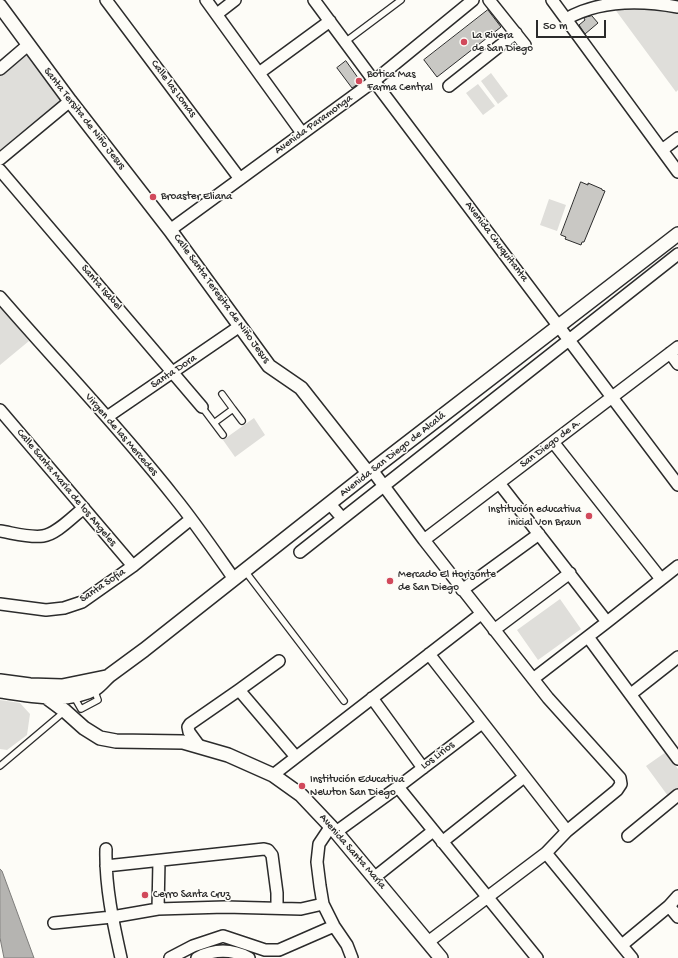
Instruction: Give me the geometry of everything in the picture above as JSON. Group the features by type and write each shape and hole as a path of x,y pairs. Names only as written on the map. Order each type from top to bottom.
{"street":[{"name":"Calle las Lomas","path":"106,0 240,179"},
{"path":"206,0 302,133"},
{"path":"217,14 235,0"},
{"name":"Avenida Chuquitanta","path":"314,0 678,485"},
{"name":"Avenida Paramonga","path":"170,230 374,81 473,0"},
{"path":"489,0 525,45"},
{"path":"552,0 678,172"},
{"path":"566,19 577,11 594,5 617,2 657,3 678,7"},
{"name":"Santa Tersita de Niño Jesus","path":"0,6 28,46 170,230"},
{"path":"259,73 330,21"},
{"path":"449,86 516,33"},
{"path":"0,69 28,46"},
{"path":"0,159 70,101"},
{"path":"662,150 678,138"},
{"name":"Santa Isabel","path":"0,170 202,406"},
{"name":"Calle Santa Teresita de Niño Jesus","path":"170,230 268,366 301,388 370,472"},
{"name":"Avenida San Diego de Alcalá","path":"0,692 45,696 73,695 80,694 97,687 108,676 144,650 370,472 678,234"},
{"name":"Avenida San Diego de Alcalá","path":"300,552 383,485 678,254"},
{"name":"Virgen de las Mercedes","path":"0,297 107,417 239,575"},
{"name":"Santa Dora","path":"107,417 240,326"},
{"path":"674,350 678,364"},
{"name":"San Diego de A.","path":"424,540 674,350"},
{"name":"Calle Santa Maria de los Angeles","path":"0,410 133,566"},
{"path":"553,442 661,579"},
{"path":"370,472 383,485 462,590 548,698 620,778 621,784 617,790 567,831 546,853 428,942"},
{"path":"499,483 607,622"},
{"path":"330,504 342,518"},
{"path":"0,531 44,536 58,529 84,508"},
{"name":"Santa Sofia","path":"0,604 46,610 64,608 82,602 133,566 191,519"},
{"path":"462,590 539,534"},
{"path":"533,679 678,566"},
{"path":"494,630 570,574"},
{"path":"273,775 481,614"},
{"path":"588,637 678,759"},
{"path":"429,654 567,831"},
{"path":"631,694 678,657"},
{"path":"200,747 189,732 188,727 190,724 279,661"},
{"name":"Avenida San Diego de Alcalá","path":"0,681 30,685 62,686 108,676"},
{"name":"Avenida Santa María","path":"30,685 45,696 73,712 84,728 100,738 116,741 183,742 228,755 273,775 301,795 334,828 440,958"},
{"path":"239,690 296,757"},
{"path":"372,698 423,768"},
{"name":"Los Lirios","path":"334,828 398,787 482,723"},
{"path":"442,842 524,776"},
{"path":"398,787 537,958"},
{"path":"628,836 678,795"},
{"path":"334,828 319,844 317,862 323,904 352,958"},
{"path":"374,877 433,831"},
{"path":"106,849 106,866 112,917 121,958"},
{"path":"106,866 259,849 268,850 272,855 277,893 277,908"},
{"path":"546,853 632,958"},
{"path":"158,909 159,861"},
{"path":"622,944 669,906 678,896"},
{"path":"54,923 112,917 158,909 225,907 301,909 323,904"},
{"path":"669,906 678,917"},
{"path":"170,958 193,946 223,936 265,950 279,950 334,926"},
{"path":"198,958 207,953 226,951 240,953 249,958"}],"lane":[{"path":"345,42 401,0"},
{"path":"222,394 242,421"},
{"path":"202,406 223,434"},
{"path":"214,423 233,409"},
{"path":"239,575 344,701"},
{"path":"0,766 73,712 98,700 94,688"},
{"path":"73,695 73,712"}],"shaded area":[{"path":"635,7 678,12 678,90 676,92 614,8"},
{"path":"27,52 64,100 0,154 0,75"},
{"path":"491,73 508,96 498,104 481,81"},
{"path":"478,84 495,106 483,115 466,93"},
{"path":"549,199 566,205 557,231 540,225"},
{"path":"0,306 29,341 0,365"},
{"path":"254,418 265,435 235,457 223,440"},
{"path":"560,599 581,629 538,660 517,630"},
{"path":"0,700 20,703 30,714 27,735 7,750 0,749"},
{"path":"666,752 678,769 678,788 668,796 646,766"},
{"path":"0,869 34,958 4,958 0,938"}],"building":[{"name":"La Rivera de San Diego","path":"488,10 501,27 437,77 424,60"},
{"path":"592,16 598,23 585,34 579,25 585,20 584,18"},
{"path":"346,61 361,82 352,88 337,68"},
{"path":"581,182 588,185 588,183 605,191 584,242 582,242 581,245 565,239 566,237 561,235"}],"place":[{"name":"La Rivera de San Diego","path":"464,42"},
{"name":"Botica Mas Farma Central","path":"359,81"},
{"name":"Broaster Eliana","path":"153,197"},
{"name":"Institución educativa inicial Von Braun","path":"589,516"},
{"name":"Mercado El Horizonte de San Diego","path":"390,581"},
{"name":"Institución Educativa Newton San Diego","path":"302,786"},
{"name":"Cerro Santa Cruz","path":"145,895"}]}
